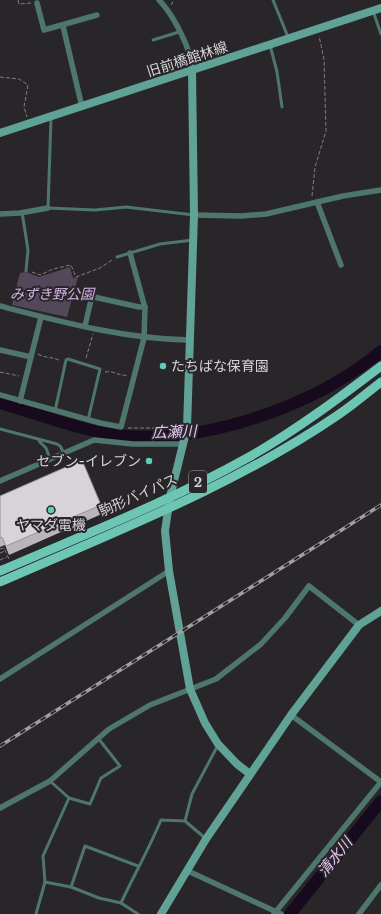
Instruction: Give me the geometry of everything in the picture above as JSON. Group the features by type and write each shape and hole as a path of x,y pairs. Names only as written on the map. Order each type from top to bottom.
{"main road":[{"name":"駒形バイパス","path":"0,571 170,497 249,457 331,404 381,366"},
{"name":"駒形バイパス","path":"0,582 169,508 251,467 338,415 381,382"}],"street":[{"path":"159,0 165,6 180,32 192,62 194,117 194,215 186,427 184,442 170,497 166,531 169,571 190,689 205,723 218,744 237,764 250,774"},
{"path":"37,3 44,30 63,26 97,15"},
{"name":"旧前橋館林線","path":"0,132 192,71 377,9"},
{"path":"63,26 82,106"},
{"path":"194,215 241,216 266,214 381,190"},
{"path":"314,203 341,265"},
{"path":"0,214 48,208"},
{"path":"0,395 88,420 121,426 144,338 145,307 130,253"},
{"path":"85,326 91,300 94,297 145,307"},
{"path":"0,306 41,317 144,338 190,340"},
{"path":"20,401 41,317"},
{"path":"0,350 31,357"},
{"path":"0,481 94,440 133,444 184,442"},
{"path":"0,679 169,571"},
{"path":"0,808 50,781 109,728 150,705 216,679 261,644 285,618 309,586 359,625"},
{"path":"161,914 206,839 291,715 359,625 381,611"},
{"path":"188,871 276,913 381,782 291,715"},
{"path":"358,914 381,885"}],"lane":[{"path":"273,0 289,39"},
{"path":"377,9 381,34"},
{"path":"153,40 180,32"},
{"path":"270,45 277,72 282,107"},
{"path":"52,116 48,208 95,210 126,207 194,215"},
{"path":"22,212 28,250 26,270"},
{"path":"118,257 160,244 193,240"},
{"path":"55,410 66,360 85,364 100,369 88,420"},
{"path":"0,429 60,446 64,453"},
{"path":"39,441 46,448 50,459"},
{"path":"50,781 69,798 90,804 101,778 120,766 98,738"},
{"path":"185,822 192,794 218,744"},
{"path":"36,914 45,882 43,856 69,798"},
{"path":"121,903 138,866 150,848 161,820 185,822 206,839"},
{"path":"71,887 85,846 138,866"},
{"path":"45,882 71,887 99,898 121,903 138,914"}],"path":[{"path":"18,0 19,4 37,3"},
{"path":"314,203 315,167 326,131 324,59 318,29"},
{"path":"0,77 19,79 28,85 24,107 29,123"},
{"path":"26,270 40,275 53,269 71,265 74,277 92,271 118,257"},
{"path":"85,364 94,328"},
{"path":"0,372 25,378"},
{"path":"121,426 130,429 186,427"},
{"path":"0,549 4,548 10,561"},
{"path":"0,554 5,551"},
{"path":"0,560 8,557"}],"green space":[{"name":"みずき野公園","path":"70,267 73,278 78,277 67,317 12,305 20,273 26,272 39,277"}],"building":[{"name":"ヤマダ電機","path":"82,460 101,505 6,546 2,537 0,538 0,496"}],"waterway":[{"name":"広瀬川","path":"0,403 73,426 103,433 151,437 186,434 221,427 257,417 291,404 324,389 354,371 381,351"},
{"name":"清水川","path":"290,914 381,801"}],"railway":[{"path":"0,746 381,505"}],"place":[{"name":"たちばな保育園","path":"163,366"},
{"name":"セブン-イレブン","path":"149,461"},
{"name":"ヤマダ電機","path":"51,510"}]}
